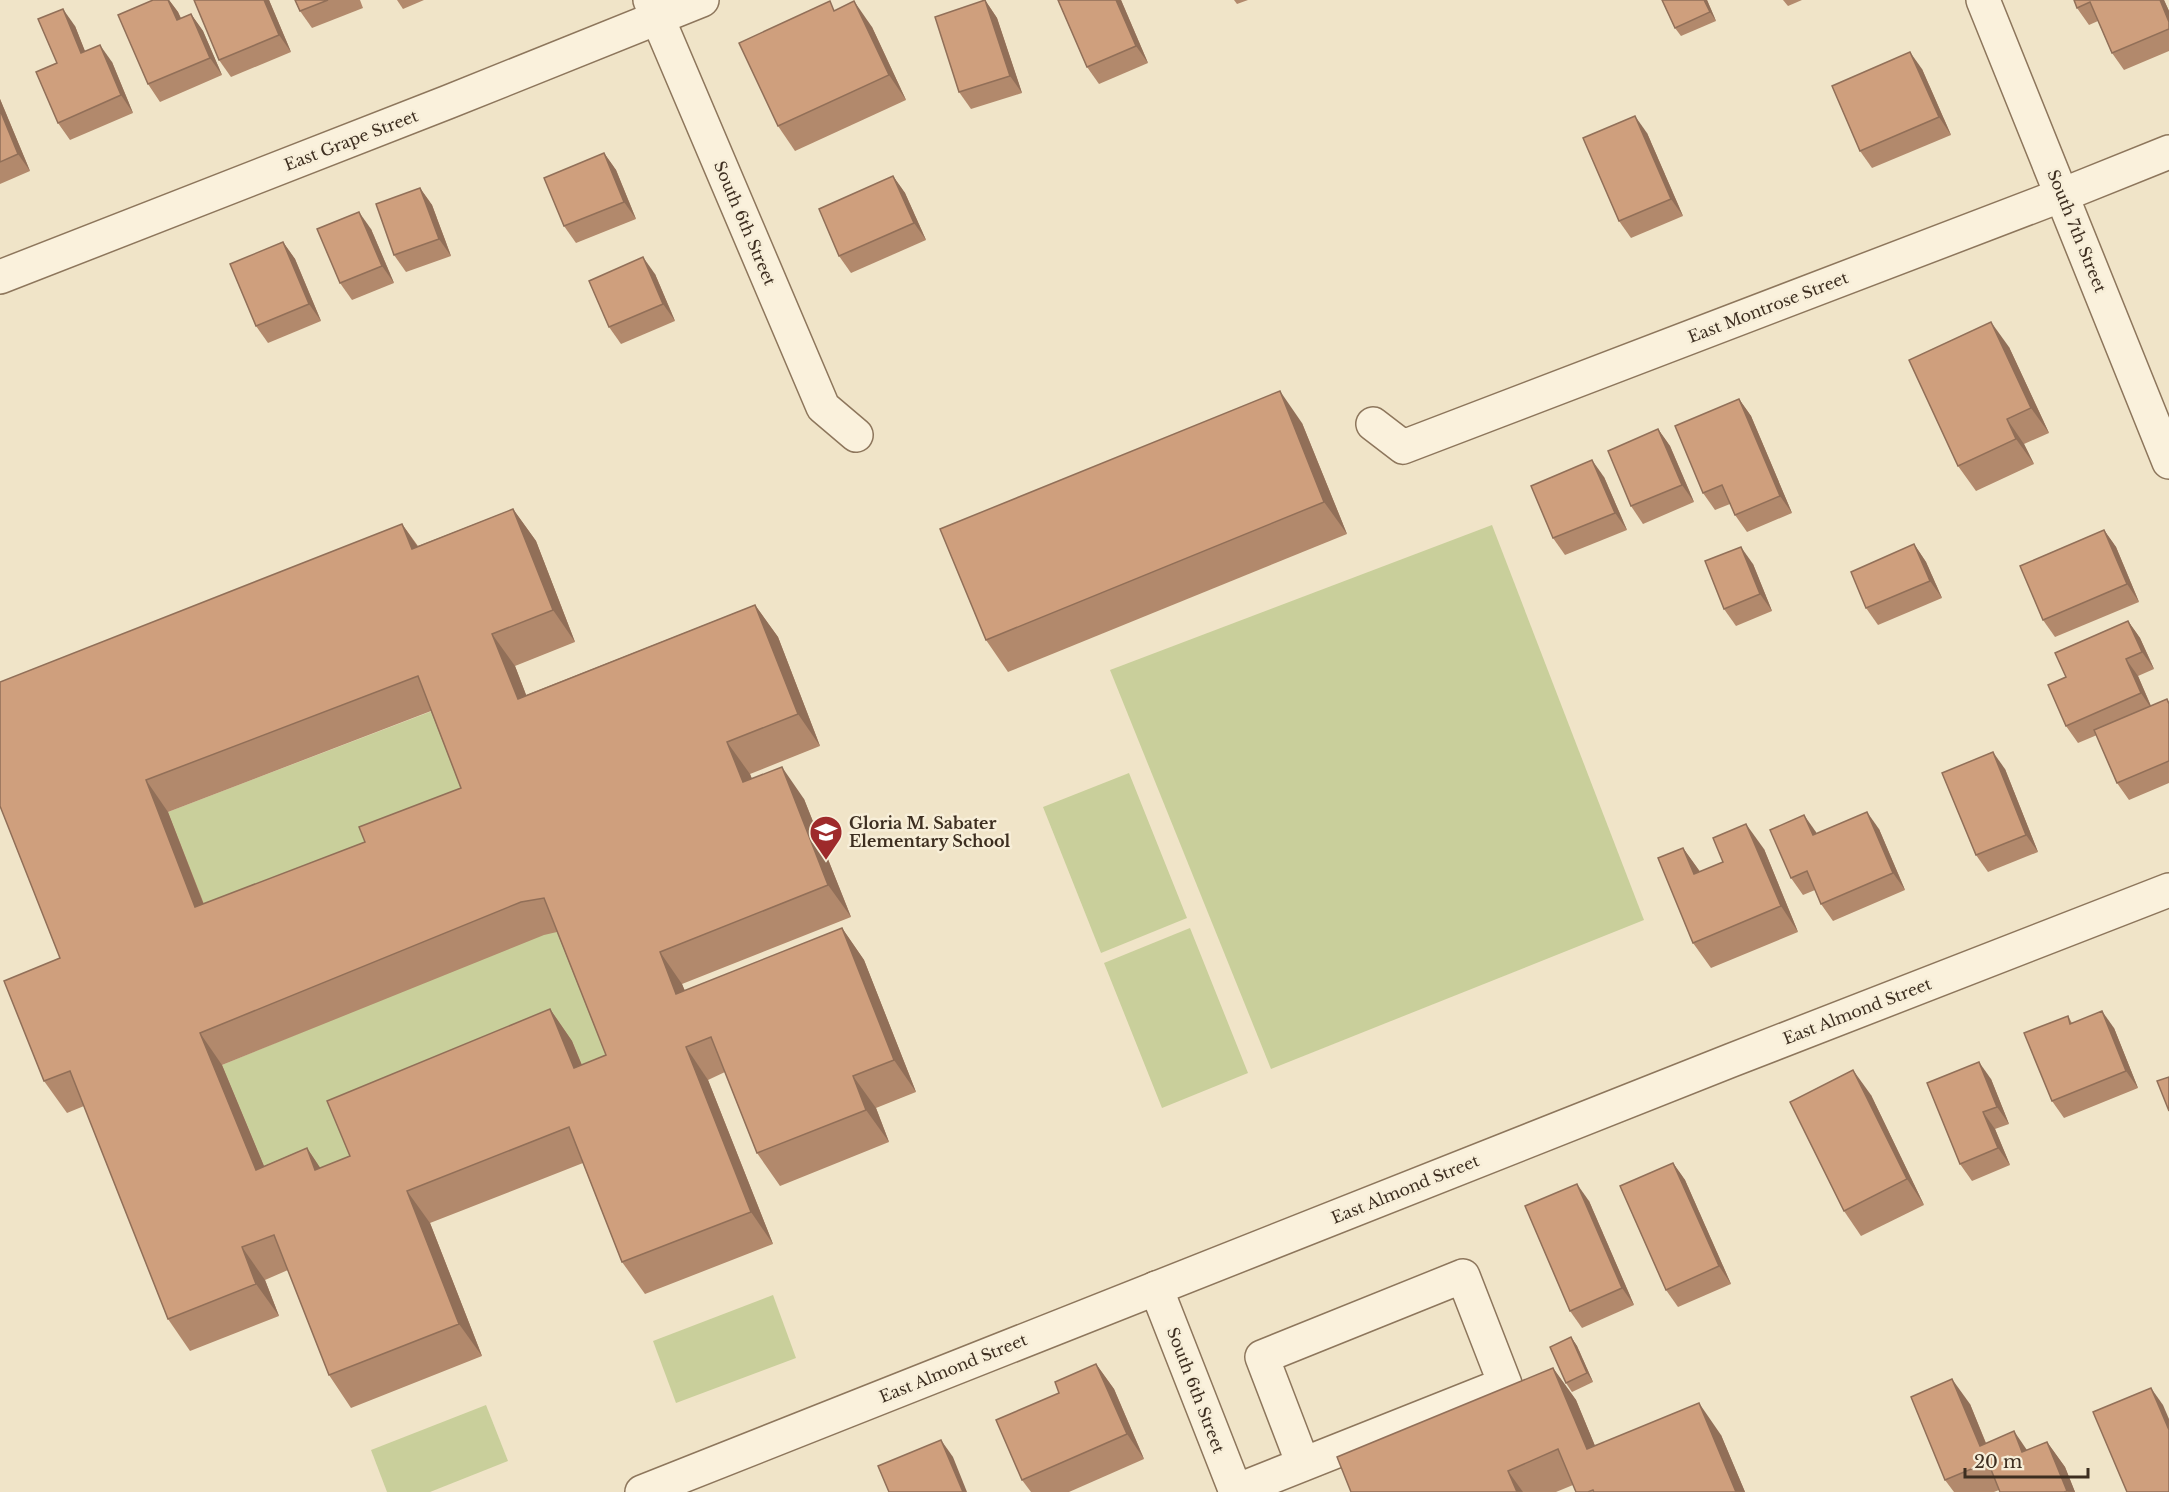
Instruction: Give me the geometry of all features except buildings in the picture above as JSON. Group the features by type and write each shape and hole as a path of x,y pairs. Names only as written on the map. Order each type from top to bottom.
{"street":[{"name":"East Grape Street","path":"0,277 437,106 654,9 702,0"},
{"name":"South 7th Street","path":"1983,0 2169,462"},
{"name":"South 6th Street","path":"654,9 824,407 856,435"},
{"name":"East Montrose Street","path":"1373,424 1403,447 2169,152"},
{"name":"East Almond Street","path":"642,1492 1732,1060 2169,890"},
{"path":"1236,1492 1505,1384 1463,1276 1262,1357 1303,1464"},
{"name":"South 6th Street","path":"1156,1288 1236,1492"}],"green space":[{"path":"1492,525 1644,920 1271,1069 1110,670"},
{"path":"440,708 483,820 217,939 168,812"},
{"path":"1129,773 1187,918 1101,953 1043,807"},
{"path":"562,925 628,1088 596,1100 572,1041 373,1188 279,1202 222,1065"},
{"path":"1190,928 1248,1073 1162,1108 1104,963"},
{"path":"773,1295 796,1358 676,1403 653,1341"},
{"path":"486,1405 508,1461 430,1492 387,1492 371,1450"}],"place":[{"name":"Gloria M. Sabater Elementary School","path":"826,861"}]}
